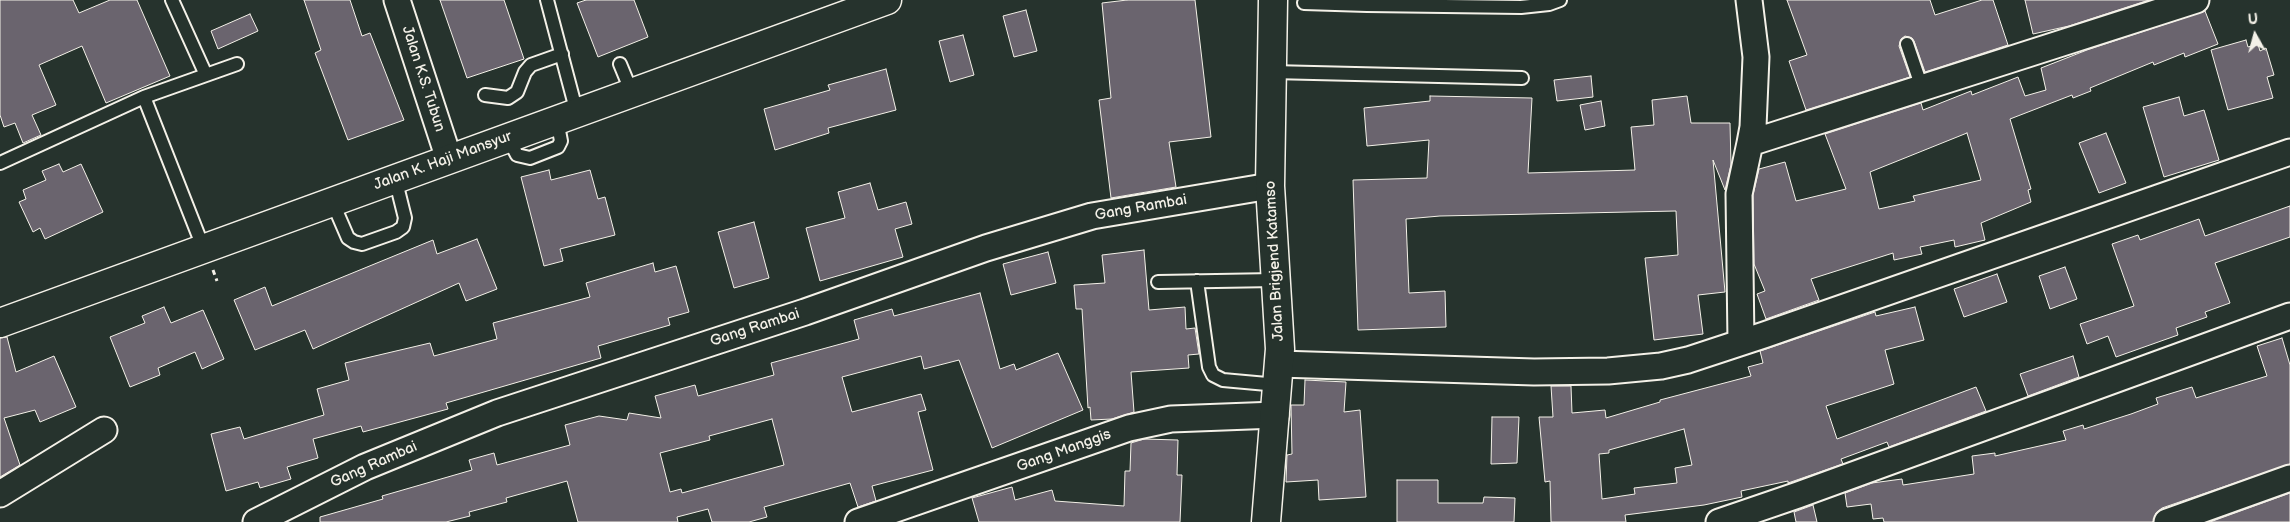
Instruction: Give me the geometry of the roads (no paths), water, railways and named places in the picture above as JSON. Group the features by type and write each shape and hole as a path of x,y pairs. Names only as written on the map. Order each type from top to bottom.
{"street":[{"name":"Jalan K.S. Tubun","path":"397,0 449,159"},
{"name":"Jalan K. Haji Mansyur","path":"0,323 203,247 887,0"},
{"path":"1741,342 1739,194 1754,127 1756,57 1749,0"},
{"path":"1750,143 2196,0"},
{"name":"Jalan Brigjend Katamso","path":"1266,522 1278,374 1270,186 1272,72 1277,3"},
{"path":"1278,374 1608,371 1661,366 1741,342 2290,152"},
{"name":"Gang Rambai","path":"256,522 365,467 497,413 805,312 986,248 1092,216 1270,186"},
{"path":"1719,522 2290,316"},
{"name":"Gang Manggis","path":"858,522 1129,428 1171,419 1276,414"},
{"path":"0,494 104,430"},
{"path":"2166,522 2290,478"}],"lane":[{"path":"172,0 206,75"},
{"path":"547,0 562,54 567,116"},
{"path":"1304,3 1521,7 1549,4 1560,0"},
{"path":"1908,44 1922,88"},
{"path":"485,95 508,98 517,92 525,72 531,65 562,54"},
{"path":"0,163 144,96 237,64"},
{"path":"620,64 632,93"},
{"path":"1272,72 1522,78"},
{"path":"144,96 203,247"},
{"path":"332,201 348,238 354,242 362,244 396,232 403,226 406,218 395,178"},
{"path":"1158,282 1275,280"},
{"path":"1197,281 1209,367 1213,375 1223,380 1278,374"}]}
